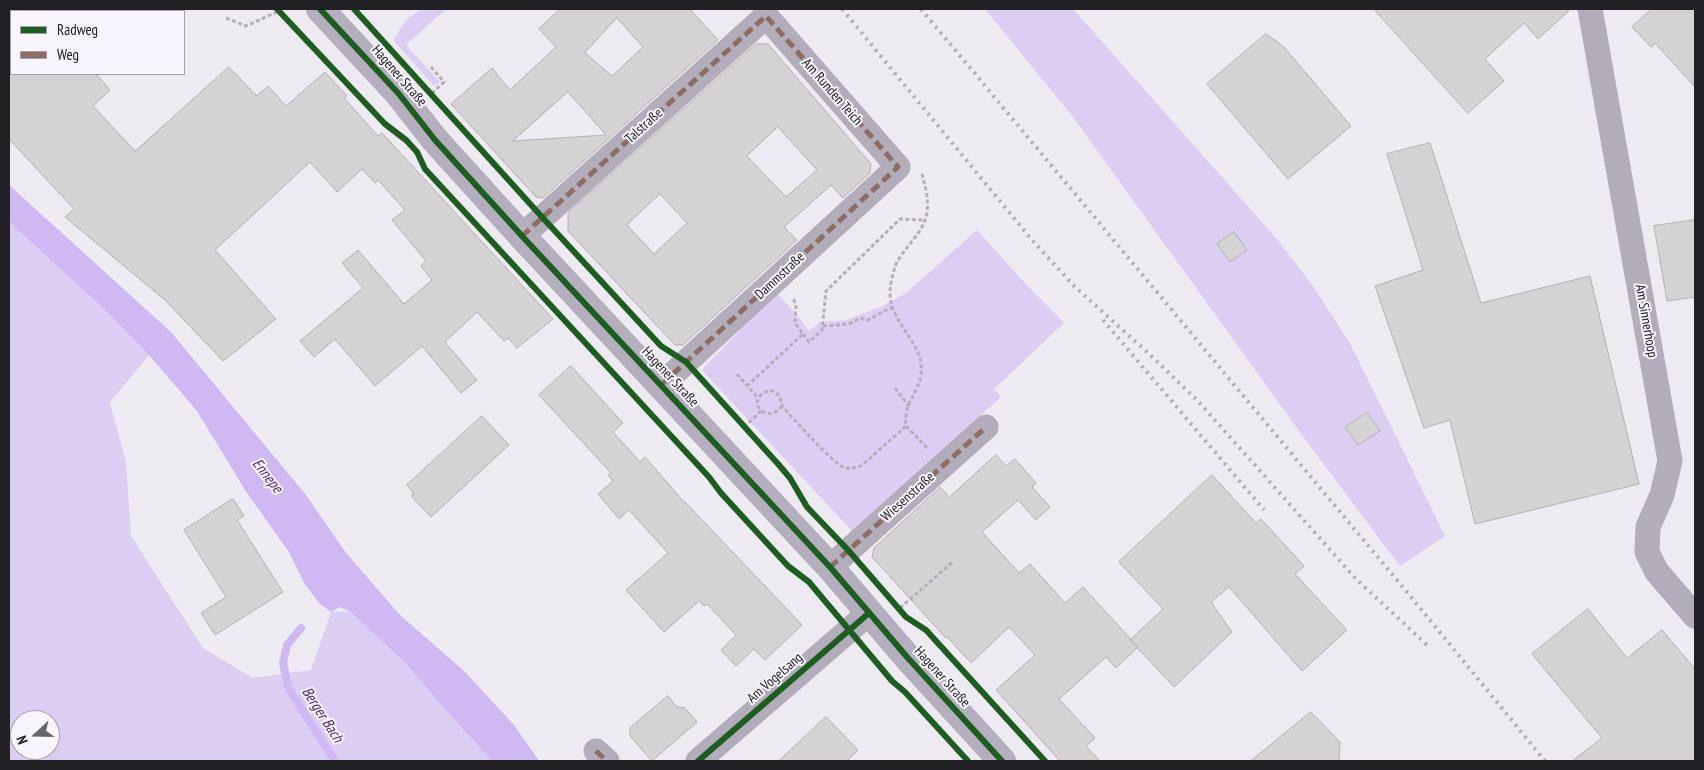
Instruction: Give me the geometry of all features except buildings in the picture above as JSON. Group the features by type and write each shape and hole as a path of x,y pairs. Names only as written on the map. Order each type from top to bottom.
{"main road":[{"name":"Hagener Straße","path":"320,9 399,94 435,140 522,236 830,567 1002,761"}],"street":[{"name":"Am Sinnerhoop","path":"1590,9 1670,461 1662,495 1648,527 1647,552 1657,572 1695,616"},
{"name":"Talstraße","path":"522,236 766,16"},
{"name":"Am Runden Teich","path":"766,16 898,167"},
{"name":"Dammstraße","path":"661,385 898,167"},
{"name":"Wiesenstraße","path":"830,567 986,427"},
{"name":"Am Vogelsang","path":"698,761 869,613"}],"path":[{"path":"226,18 246,26 279,11"},
{"path":"431,67 444,82 431,93"},
{"path":"922,173 927,193 927,213 919,232 896,264 890,294 892,307 917,352 921,364 920,380 906,415 906,426 944,464"},
{"path":"780,276 796,304 795,324 809,342 822,330 826,291 900,219 924,220"},
{"path":"823,326 849,324 860,318 868,320 892,307"},
{"path":"747,386 803,334"},
{"path":"737,374 758,398"},
{"path":"895,388 909,406"},
{"path":"782,406 774,413 767,414 761,411 758,405 758,398 768,390 774,391 779,396 782,406 844,468 861,466 906,426"},
{"path":"744,427 761,411"},
{"path":"899,609 954,561"}],"shaded area":[{"path":"425,9 445,10 406,45 440,82 434,86 394,41 406,21 414,14"},
{"path":"985,9 1073,9 1277,239 1313,286 1351,345 1445,536 1400,566 1299,431 1073,117"},
{"path":"9,222 101,306 149,355 110,402 126,463 131,536 203,648 253,678 311,670 331,612 351,611 406,664 492,761 9,761"},
{"path":"977,230 1064,323 994,389 1001,397 852,531 702,370 776,292 809,331 820,322 846,320 883,306 906,293"}],"water":[{"name":"Ennepe","path":"9,185 171,332 306,495 346,553 400,615 464,671 514,725 539,761 492,761 406,664 351,612 340,607 331,612 319,603 304,583 289,552 247,493 197,411 149,355 101,306 9,222"}],"waterway":[{"name":"Berger Bach","path":"301,628 287,645 283,663 289,689 335,761"}],"railway":[{"path":"842,9 1032,240 1074,286 1198,401 1356,579 1427,645"},
{"path":"921,9 1416,603 1545,761"},
{"path":"1103,320 1264,510"}],"marked path":[{"path":"522,236 766,16 898,167 661,385"},
{"path":"830,567 986,427"},
{"path":"596,751 607,761"}],"cycle path":[{"path":"277,9 385,124 406,140 417,152 425,169 709,477 721,493 788,566 809,582 892,681 905,692 968,761"},
{"path":"320,9 399,94 435,140 522,236 830,567 907,657 1002,761"},
{"path":"354,9 661,346 686,362 790,478 807,507 848,550 906,617 926,630 1045,761"},
{"path":"698,761 869,613"}]}
